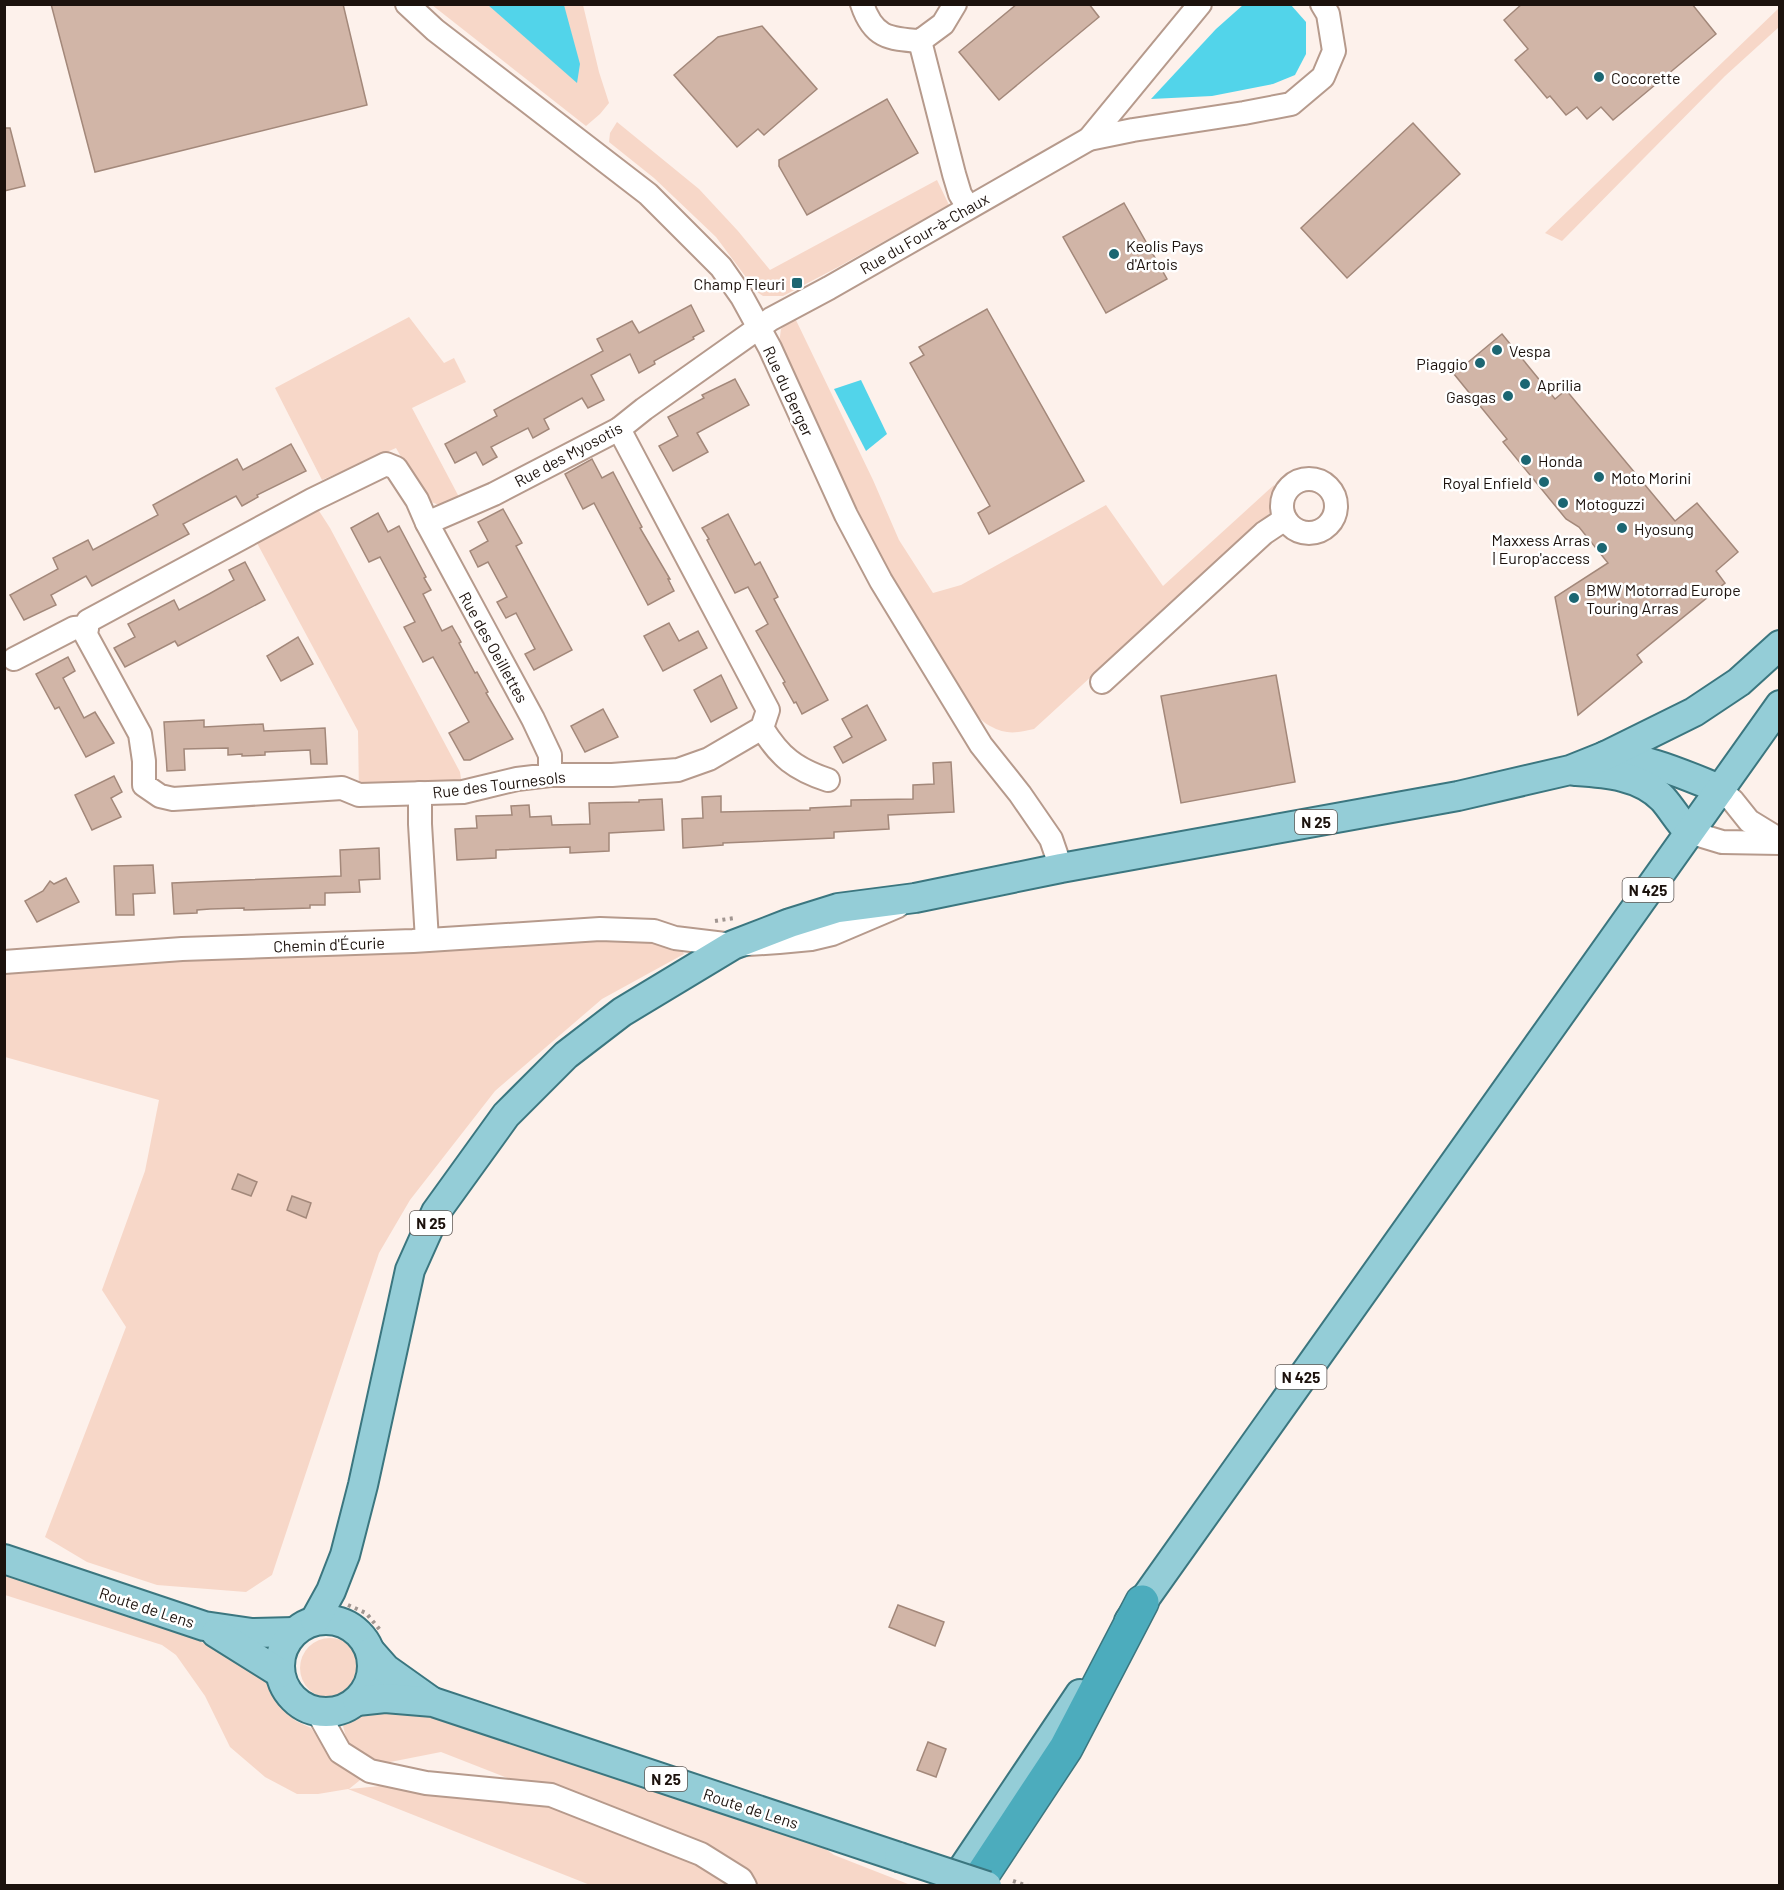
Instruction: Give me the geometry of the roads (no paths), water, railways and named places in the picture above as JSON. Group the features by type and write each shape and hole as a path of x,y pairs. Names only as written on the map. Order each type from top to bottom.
{"highway":[{"path":"975,1886 1066,1748 1142,1602"}],"main road":[{"name":"N 25","path":"304,1626 331,1592 345,1555 363,1485 410,1270 436,1212 506,1115 566,1055 622,1012 733,945 790,923 838,908 915,897 1061,868 1458,796 1570,770 1605,756 1694,712 1739,682 1779,645"},
{"name":"N 425","path":"951,1886 1142,1602 1779,705"},
{"name":"N 25","path":"1605,756 1626,757 1669,768 1720,789"},
{"name":"N 25","path":"1570,770 1610,773 1644,784 1663,799 1689,832"},
{"name":"Route de Lens","path":"4,1559 204,1626 252,1633 304,1626"},
{"name":"N 425","path":"928,1886 972,1823 1142,1602"},
{"path":"326,1619 349,1625 366,1641 371,1652 373,1665 366,1690 357,1701 343,1710 316,1711 297,1702 284,1684 280,1673 282,1651 304,1626 326,1619"},
{"path":"204,1626 280,1673"},
{"name":"N 25","path":"371,1652 386,1670 433,1702"},
{"name":"N 25","path":"357,1701 385,1698 433,1702"},
{"name":"Route de Lens","path":"433,1702 899,1857 1000,1883"}],"street":[{"name":"Rue du Berger","path":"407,4 435,30 648,194 722,267 760,329 846,515 880,581 981,745 1020,794 1051,839 1061,868"},
{"path":"862,4 873,28 893,39 920,41 943,24 955,4"},
{"name":"Rue du Four-à-Chaux","path":"1089,139 1200,4"},
{"name":"Rue du Four-à-Chaux","path":"760,329 771,319 1089,139 1291,104 1323,77 1334,51 1328,14 1322,4"},
{"path":"920,41 954,174 960,194 968,207"},
{"name":"Rue des Myosotis","path":"427,523 494,494 620,429 644,409 760,329"},
{"path":"620,429 768,710 762,728 775,750 804,772 828,780"},
{"name":"Rue des Oeillettes","path":"14,659 74,628 88,624 312,500 386,464 396,468 417,500 427,523 533,719 550,755 550,775"},
{"path":"1102,682 1264,533 1285,519"},
{"name":"Rue des Tournesols","path":"88,624 86,635 140,734 144,761 144,785 160,796 173,798 238,796 342,788 359,795 463,792 516,779 550,775 612,775 678,770 709,759 762,728"},
{"path":"1720,789 1749,821 1779,842"},
{"path":"420,794 427,940"},
{"path":"1689,832 1722,842 1779,842"},
{"name":"Chemin d'Écurie","path":"4,962 182,949 427,940 600,929 733,945"},
{"path":"664,935 684,954 683,975"},
{"path":"316,1711 340,1752 370,1771 426,1783 551,1795 701,1854 741,1879 745,1886"}],"water":[{"path":"488,5 564,5 580,64 577,83"},
{"path":"1243,5 1291,5 1306,22 1306,54 1295,75 1273,84 1212,96 1151,99 1216,29"},
{"path":"861,380 887,434 866,451 834,389"}],"place":[{"name":"Cocorette","path":"1599,77"},
{"name":"Keolis Pays d'Artois","path":"1114,254"},
{"name":"Champ Fleuri","path":"797,283"},
{"name":"Vespa","path":"1497,350"},
{"name":"Piaggio","path":"1480,363"},
{"name":"Aprilia","path":"1525,384"},
{"name":"Gasgas","path":"1508,396"},
{"name":"Honda","path":"1526,460"},
{"name":"Moto Morini","path":"1599,477"},
{"name":"Royal Enfield","path":"1544,482"},
{"name":"Motoguzzi","path":"1563,503"},
{"name":"Hyosung","path":"1622,528"},
{"name":"Maxxess Arras | Europ'access","path":"1602,548"},
{"name":"BMW Motorrad Europe Touring Arras","path":"1574,598"}]}
